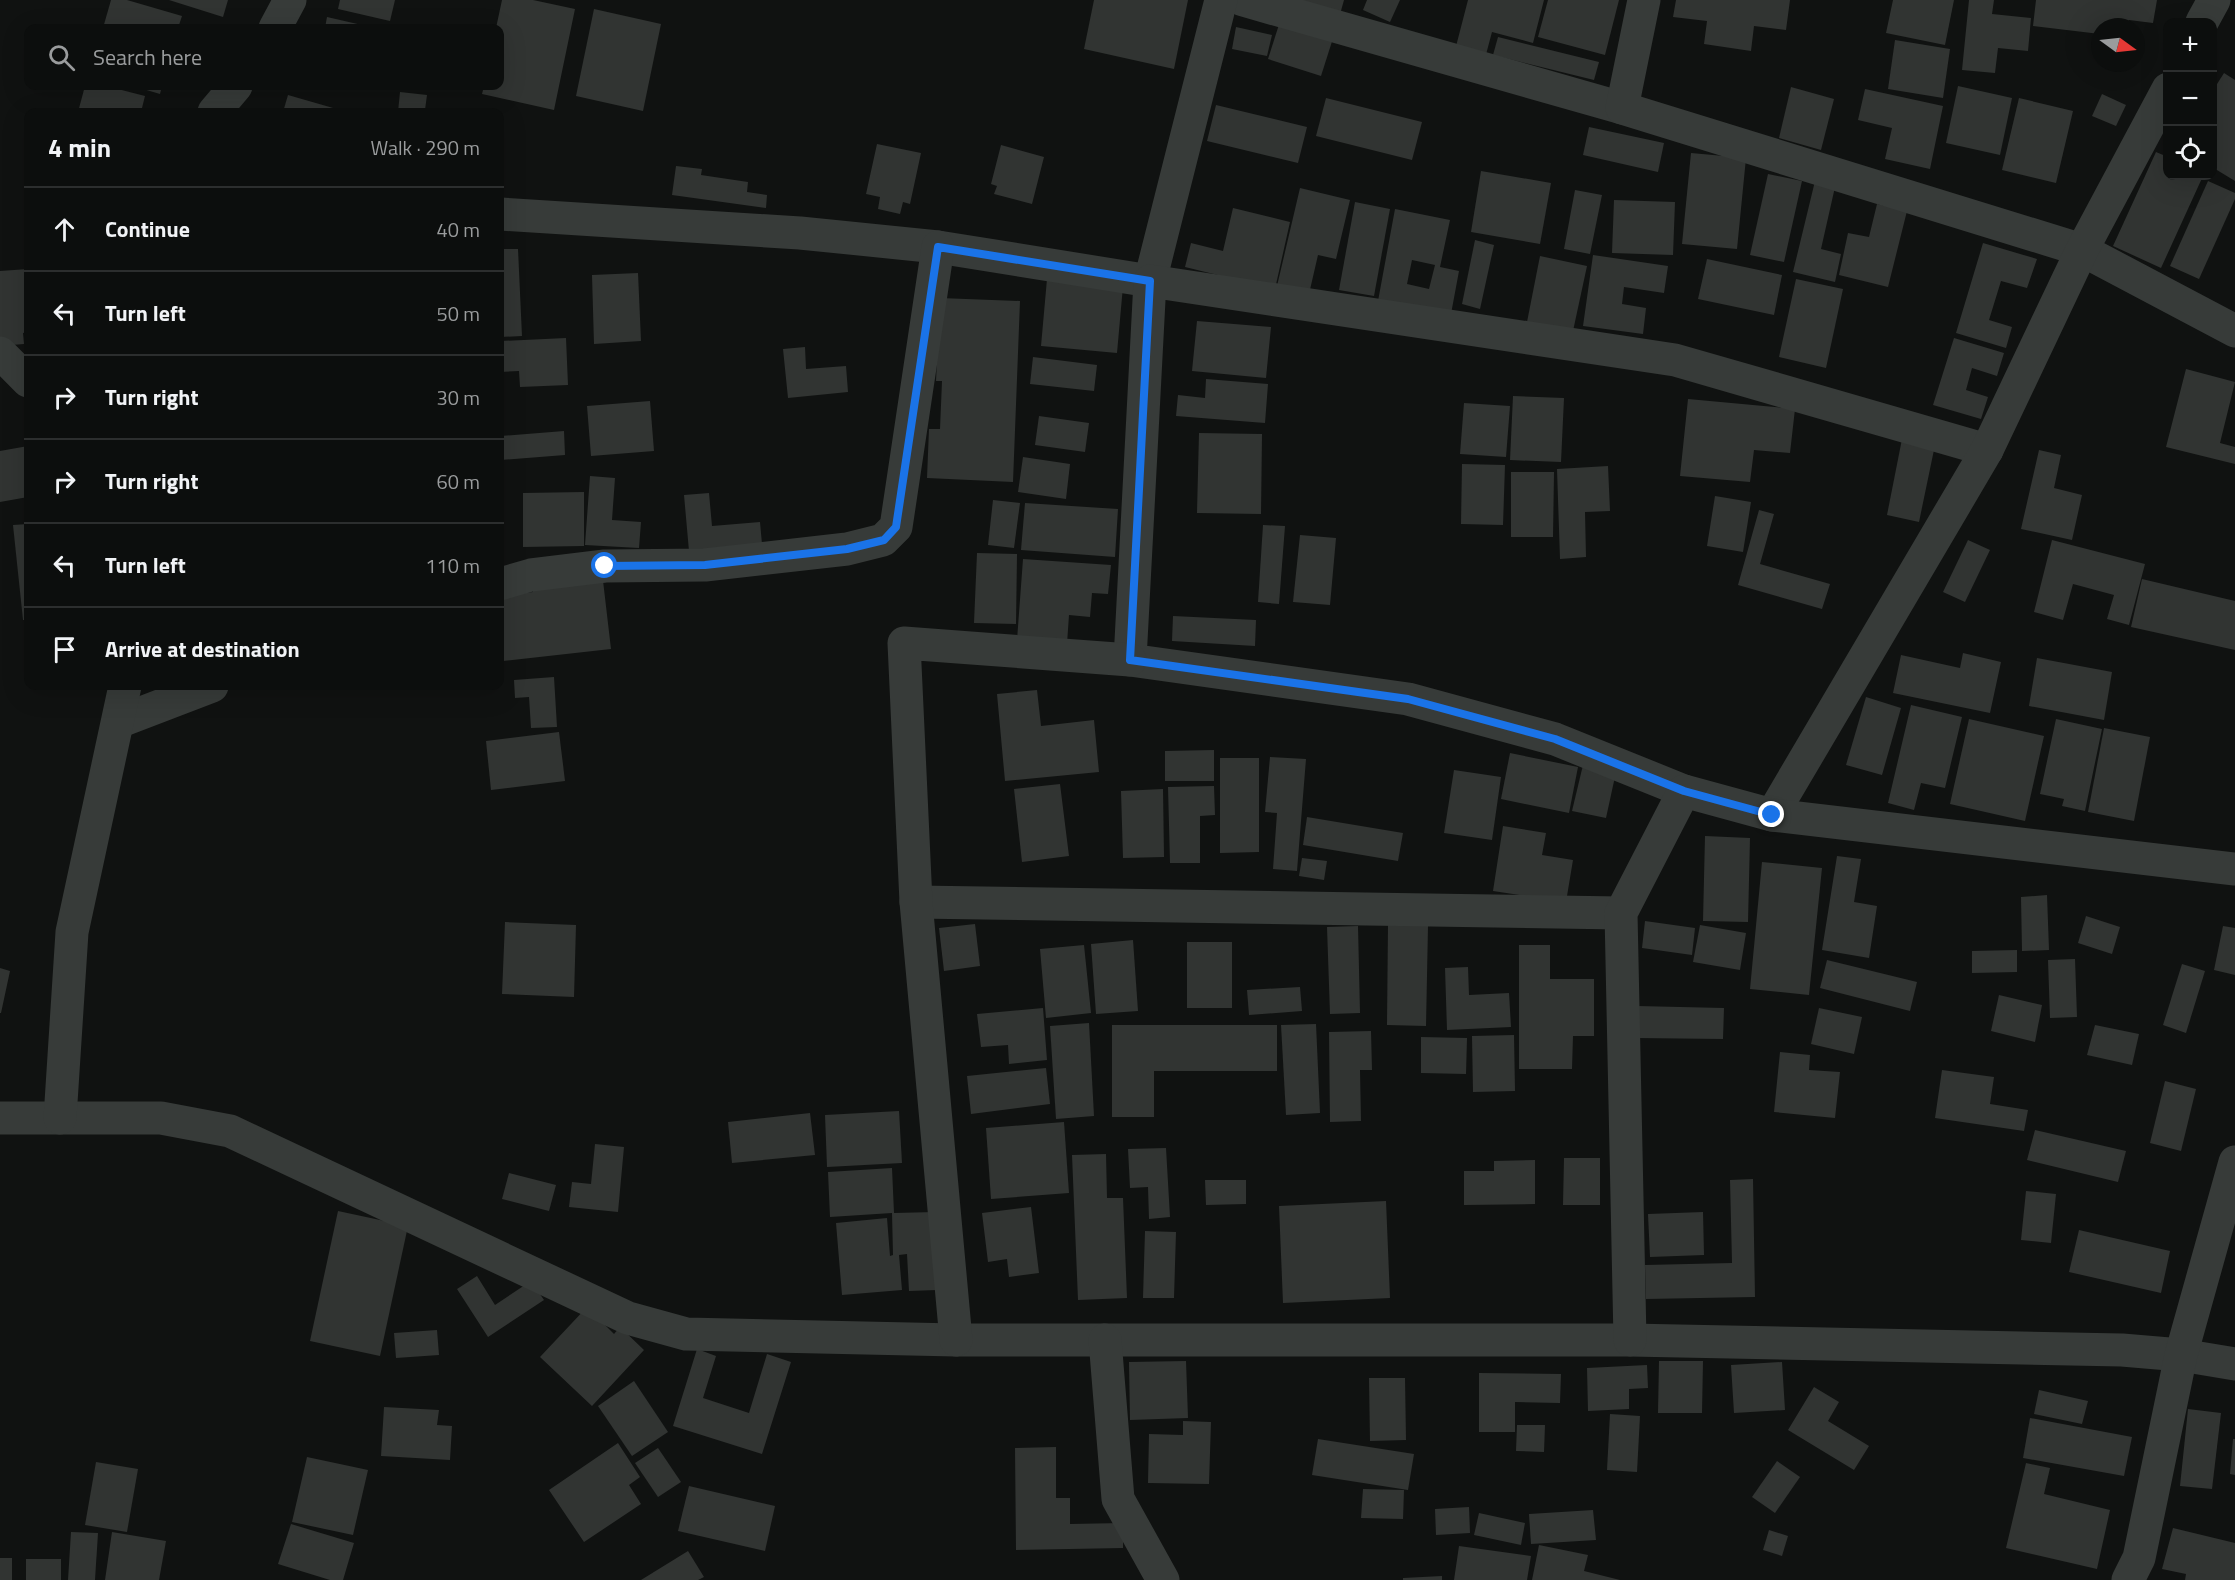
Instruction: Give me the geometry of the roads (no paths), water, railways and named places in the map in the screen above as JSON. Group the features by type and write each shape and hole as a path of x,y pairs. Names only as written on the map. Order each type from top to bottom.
{"street":[{"path":"277,24 290,0"},
{"path":"1130,660 1150,281 1221,0"},
{"path":"1243,0 1622,108 2082,250 2235,331"},
{"path":"1622,108 1644,0"},
{"path":"2204,18 2214,0"},
{"path":"217,108 233,90"},
{"path":"1772,815 1987,450 2082,250 2163,97"},
{"path":"504,214 800,233 938,247 1675,360 1987,450"},
{"path":"504,583 531,575 594,568 705,565 847,549 884,540 896,527 938,247"},
{"path":"0,353 24,377"},
{"path":"956,1340 916,902 904,643 1130,660 1408,699 1555,739 1684,791 1772,815 2235,869"},
{"path":"60,1118 72,932 124,690"},
{"path":"118,722 202,690"},
{"path":"1630,1340 1621,913 1684,791"},
{"path":"916,902 1621,913"},
{"path":"0,1118 161,1118 230,1131 628,1318 686,1334 956,1340 1630,1340 2122,1350 2181,1355 2235,1364"},
{"path":"2128,1580 2139,1558 2181,1355 2235,1162"},
{"path":"1106,1340 1118,1499 1163,1580"}]}
